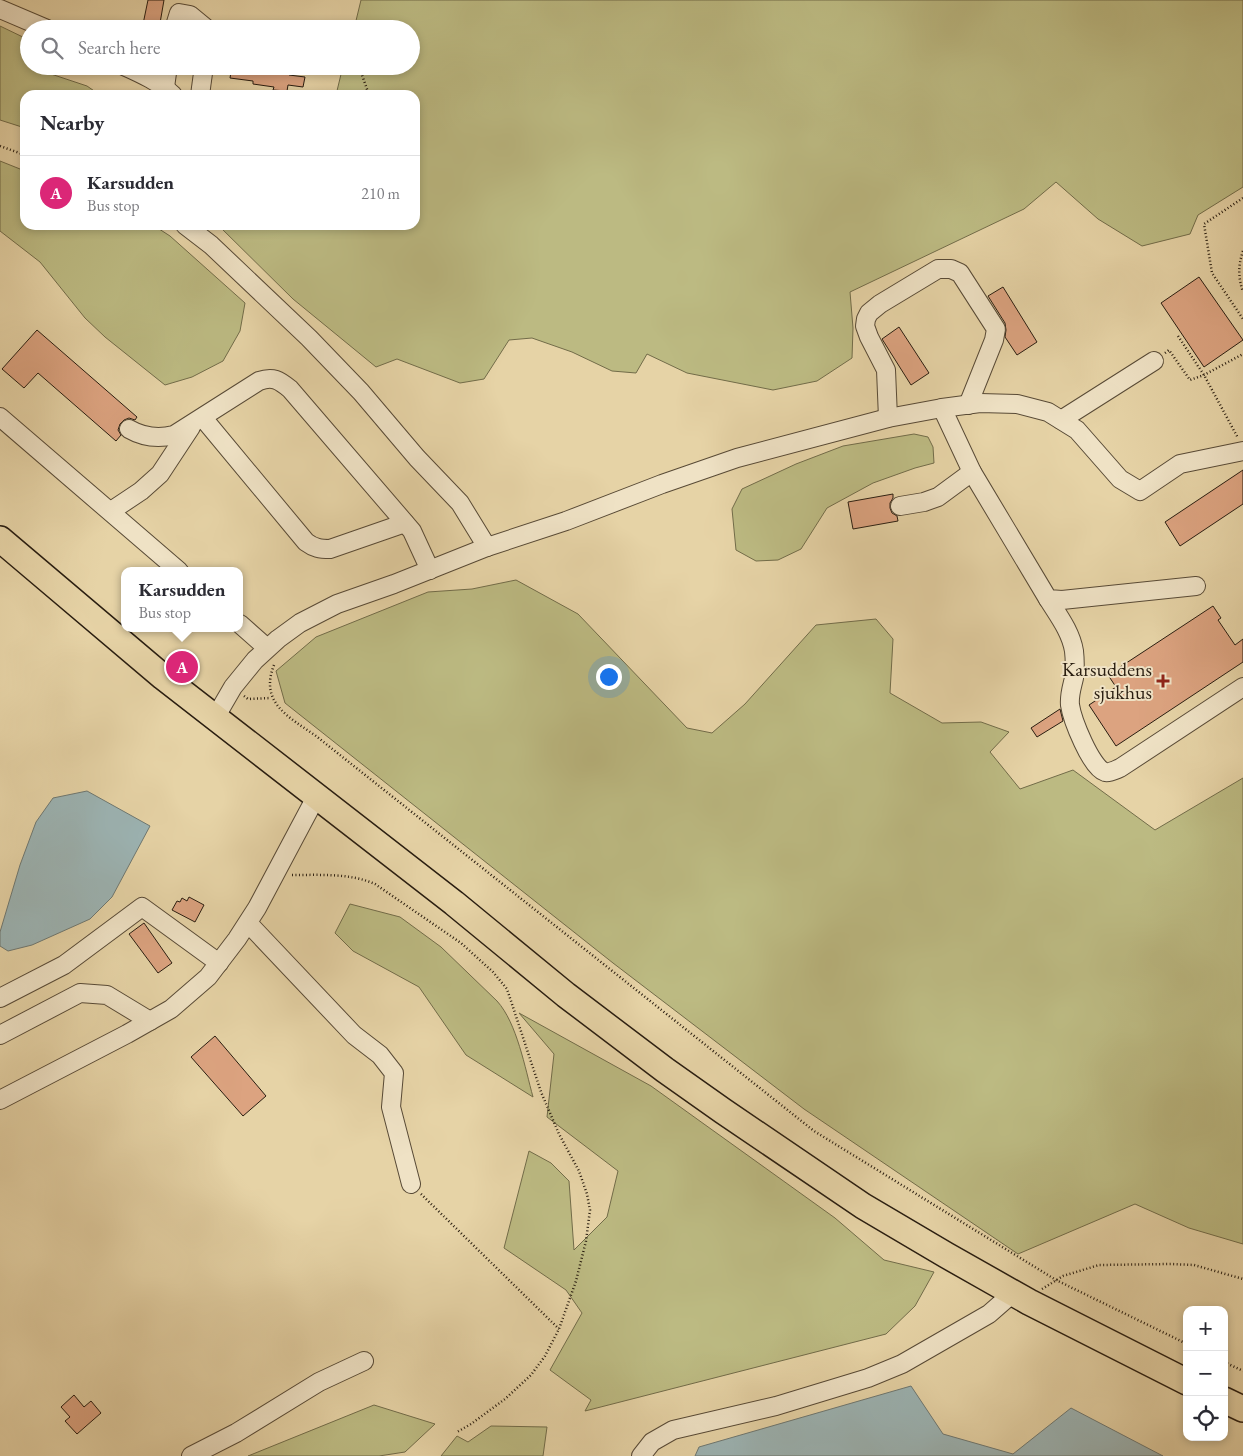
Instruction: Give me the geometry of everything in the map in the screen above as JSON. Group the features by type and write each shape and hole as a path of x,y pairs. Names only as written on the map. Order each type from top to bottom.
{"highway":[{"path":"0,539 82,610 215,718 454,903 574,1001 715,1106 863,1206 1021,1297 1183,1380"},
{"path":"1228,1402 1243,1409"}],"street":[{"path":"0,9 26,20"},
{"path":"177,20 179,13 190,15 196,20"},
{"path":"143,75 167,90"},
{"path":"168,75 169,90"},
{"path":"201,90 203,75"},
{"path":"191,230 210,245 309,338 360,392 417,458 460,503 487,547"},
{"path":"888,418 886,370 865,326 868,313 938,269 951,269 960,273 996,329 994,340 968,404"},
{"path":"1061,420 1154,361"},
{"path":"129,429 144,435 162,438 174,435 259,381 266,378 279,380 296,397 412,531 430,570"},
{"path":"271,656 278,639 300,623 337,604 487,547 737,458 888,418 980,403 1017,404 1048,412 1077,430 1120,479 1140,491 1180,464 1241,445"},
{"path":"942,408 972,472 1069,635 1074,650 1075,664 1070,692 1070,706 1082,739 1092,760 1100,769 1112,772 1120,768 1243,687"},
{"path":"0,416 174,567"},
{"path":"111,511 141,491 160,474 197,421"},
{"path":"197,421 312,547 330,549 405,523"},
{"path":"900,506 924,502 938,497 972,472"},
{"path":"1048,599 1062,600 1196,586"},
{"path":"243,627 271,656"},
{"path":"215,718 233,687 256,660 271,656"},
{"path":"0,1100 171,1009 208,977 248,923 316,798"},
{"path":"0,998 64,966 142,907 219,964"},
{"path":"248,923 354,1035 380,1055 394,1072 391,1107 411,1184"},
{"path":"0,1035 80,993 107,995 150,1021"},
{"path":"641,1456 652,1442 673,1430 826,1392 902,1364 1021,1297"},
{"path":"191,1456 236,1433 319,1382 364,1361"}],"path":[{"path":"362,75 366,90"},
{"path":"0,146 20,153"},
{"path":"1243,198 1204,224 1212,273 1243,319"},
{"path":"1243,251 1238,263 1239,279 1243,292"},
{"path":"1178,336 1204,375 1241,445"},
{"path":"1154,361 1169,350 1190,380 1204,375 1243,354"},
{"path":"271,656 272,698 279,709 316,736 814,1131 1056,1280 1183,1342"},
{"path":"233,687 248,699 272,698"},
{"path":"273,875 353,877 376,884 461,943 493,972 507,989 541,1092 559,1134 579,1171 587,1194 590,1210 586,1241 576,1281 559,1329 545,1356 531,1375 505,1399 457,1432"},
{"path":"411,1184 559,1329"},
{"path":"1021,1297 1056,1280 1099,1265 1194,1265 1243,1279"},
{"path":"1228,1364 1243,1371"}],"shaded area":[{"path":"361,0 1243,0 1243,187 1198,215 1190,234 1142,246 1098,219 1056,182 1024,209 850,292 853,328 852,358 817,381 773,390 687,373 647,354 636,373 612,371 572,352 532,338 509,340 484,379 460,383 397,359 376,367 293,299 223,230 420,230 420,90 337,90 341,75 420,75 420,20 356,20"},
{"path":"0,26 20,36 20,75 54,75 87,86 93,90 20,90 20,126 0,120"},
{"path":"0,161 20,169 20,230 161,230 170,236 245,303 240,331 223,361 192,377 165,385 105,337 85,318 40,262 0,231"},
{"path":"914,434 928,437 933,447 934,463 873,483 827,508 801,549 778,560 756,561 736,550 732,509 742,489 796,464 843,446"},
{"path":"516,580 578,614 687,728 712,733 745,704 816,625 876,619 893,639 890,693 942,723 981,722 1009,732 990,752 1020,789 1073,770 1155,830 1243,778 1243,1244 1189,1228 1135,1204 1018,1254 804,1109 613,963 285,703 276,671 316,637 428,592 472,589"},
{"path":"350,904 400,917 441,947 497,1001 504,1010 515,1033 533,1097 466,1055 419,987 353,951 335,933"},
{"path":"519,1013 651,1086 835,1218 884,1260 934,1272 915,1306 886,1334 585,1411 591,1400 550,1370 582,1313 566,1290 504,1248 529,1151 551,1163 569,1181 574,1250 607,1217 618,1171 547,1117 554,1054"},
{"path":"374,1405 435,1424 405,1452 379,1456 248,1456"},
{"path":"491,1426 547,1427 543,1456 441,1456 457,1436 468,1442"}],"water":[{"path":"87,791 150,826 112,897 90,919 32,945 8,951 0,946 0,932 20,865 36,822 53,798"},
{"path":"911,1386 943,1434 1013,1454 1071,1408 1163,1456 695,1456 699,1447"}],"building":[{"path":"148,0 164,0 161,20 144,20"},
{"path":"230,75 289,75 305,77 303,87 288,85 287,90 273,90 274,87 253,84 253,81 230,78"},
{"path":"1199,277 1243,340 1204,367 1161,303"},
{"path":"1003,287 1037,342 1017,355 1005,337 1005,323 988,296"},
{"path":"899,327 929,373 911,385 882,339"},
{"path":"37,330 137,417 135,420 129,418 124,420 120,424 118,430 121,435 116,441 38,373 24,388 2,369"},
{"path":"1243,470 1243,504 1180,546 1165,522"},
{"path":"893,494 890,508 892,513 897,516 898,521 853,529 848,502"},
{"name":"Karsuddens sjukhus","path":"1213,606 1221,618 1218,620 1235,645 1243,639 1243,662 1116,746 1089,705 1116,687 1108,675"},
{"path":"1060,709 1063,721 1037,737 1031,728"},
{"path":"189,897 204,905 195,922 172,910 177,901 180,902 182,898 187,901"},
{"path":"144,923 172,963 158,973 129,934"},
{"path":"215,1036 266,1096 243,1116 191,1057"},
{"path":"74,1395 84,1407 91,1401 101,1413 77,1434 65,1421 70,1417 61,1407"}],"place":[{"name":"Karsudden","path":"182,667"},
{"name":"Karsuddens sjukhus","path":"1163,681"}]}
